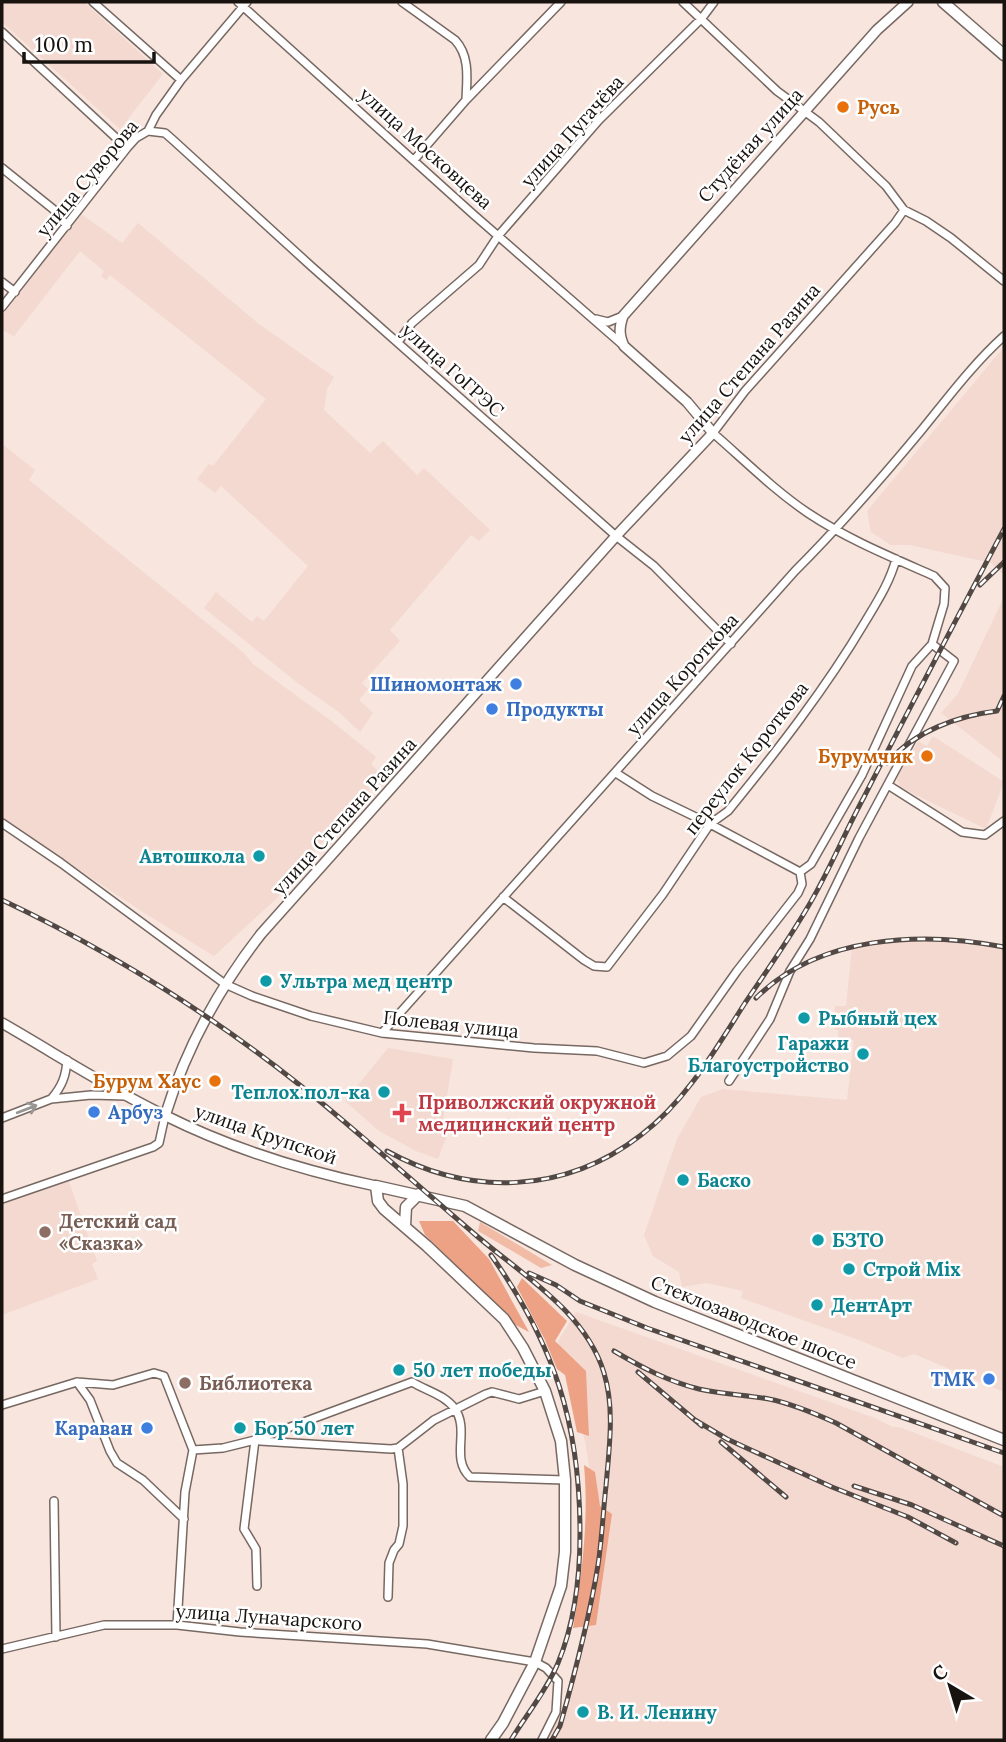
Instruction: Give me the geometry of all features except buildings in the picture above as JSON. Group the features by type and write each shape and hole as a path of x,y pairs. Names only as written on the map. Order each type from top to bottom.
{"main road":[{"path":"943,2 1004,55"},
{"path":"376,1186 378,1201 387,1213 405,1226 504,1319 519,1341 545,1391 561,1441 565,1480 562,1578 535,1662 491,1740"},
{"name":"улица Крупской","path":"376,1186 458,1203 497,1221"},
{"path":"405,1226 406,1207 419,1194"},
{"name":"Стеклозаводское шоссе","path":"497,1221 575,1265 655,1302 1004,1440"}],"street":[{"path":"93,2 181,80"},
{"path":"401,2 455,40 461,48 466,62 466,100"},
{"path":"414,160 466,100 561,2"},
{"path":"683,2 777,91 819,122 896,197 904,209 943,232 1004,281"},
{"name":"улица Пугачёва","path":"398,342 412,323 479,265 498,236 599,120 702,18 713,2"},
{"name":"Студёная улица","path":"623,316 877,30 908,2"},
{"name":"улица Суворова","path":"2,307 127,148 136,138 148,131 156,114 181,80 243,3"},
{"name":"улица Московцева","path":"243,3 498,236 687,402 713,433 782,494 836,530 942,582 945,588 944,604 932,644"},
{"path":"2,32 127,148"},
{"name":"улица ГоГРЭС","path":"148,131 165,133 173,140 616,537 654,566 730,644"},
{"path":"2,167 53,209 67,226"},
{"name":"улица Степана Разина","path":"166,1116 173,1090 226,984 261,934 616,537 713,433 746,391 877,244 904,209"},
{"path":"2,282 15,292"},
{"path":"592,318 607,322 623,316"},
{"path":"623,316 620,336 624,346"},
{"name":"улица Короткова","path":"382,1033 795,571 836,530 973,366 1004,336"},
{"name":"переулок Короткова","path":"503,897 584,960 594,966 607,967 663,894 710,824 735,802 821,689 889,581 896,559"},
{"path":"616,773 652,796 800,872 811,864 862,775 912,666 932,644 954,661 859,838 810,939 790,971 770,1019 729,1081"},
{"path":"888,785 961,832 985,835 1004,821"},
{"name":"Полевая улица","path":"2,824 61,863 226,984 252,996 311,1016 382,1033 534,1048 597,1051 644,1063 667,1056 691,1035 797,893 802,884 800,872"},
{"name":"улица Крупской","path":"2,1023 166,1116 250,1151 376,1186"},
{"path":"51,1099 66,1076 67,1060"},
{"path":"2,1118 51,1099 91,1095 128,1096"},
{"path":"2,1199 153,1147 159,1143 166,1116"},
{"path":"2,1405 77,1382 113,1385 154,1373 164,1376 193,1450 188,1470 177,1625"},
{"path":"77,1382 90,1400 117,1463 143,1479 184,1519"},
{"path":"193,1450 223,1448 255,1440 412,1382 444,1398 455,1409 462,1423 460,1461 463,1471 470,1477 565,1480"},
{"path":"255,1440 391,1450 398,1448 434,1420 492,1392 519,1399 545,1391"},
{"path":"255,1440 244,1529 256,1549 257,1586"},
{"path":"388,1597 389,1563 399,1544 403,1526 403,1484 398,1448"},
{"path":"54,1501 56,1637"},
{"name":"улица Луначарского","path":"2,1649 104,1625 177,1625 240,1632 427,1644 535,1662"},
{"path":"535,1662 546,1668 558,1681 556,1712 542,1740"}],"shaded area":[{"path":"2,2 84,2 163,74 120,129 2,22"},
{"path":"78,212 122,243 138,223 259,324 334,377 327,389 324,410 370,453 383,441 417,475 424,468 490,530 479,541 471,535 390,630 400,641 362,683 368,689 359,700 373,713 360,732 340,713 299,684 204,608 216,592 252,622 257,616 264,621 308,566 221,486 215,493 197,479 209,464 213,466 266,399 110,275 106,280 101,276 104,271 80,251 14,336 2,330 2,307"},
{"path":"1004,347 1004,575 991,563 910,545 891,545 871,532 867,511"},
{"path":"2,444 35,470 29,480 244,653 253,664 376,757 371,764 382,775 332,830 277,898 214,956 2,819"},
{"path":"1004,597 1004,762 941,713 958,694"},
{"path":"933,736 1004,782 986,829 900,787 897,779 918,741 927,746"},
{"path":"951,939 1004,947 1004,1392 914,1354 903,1358 741,1298 743,1291 707,1283 682,1287 679,1272 653,1256 644,1235 677,1139 701,1097 723,1089 847,1100 854,1040 838,1038 838,1030 834,1029 835,1006 846,1006 852,948 874,942"},
{"name":"Приволжский окружной медицинский центр","path":"388,1048 453,1059 442,1126 449,1130 438,1159 416,1151 379,1131 345,1101"},
{"name":"Детский сад «Сказка»","path":"68,1179 97,1261 92,1264 98,1279 2,1315 2,1203"},
{"path":"419,1221 453,1221 489,1259 529,1332 510,1322 503,1311 425,1235"},
{"path":"480,1222 552,1265 541,1268 478,1231"},
{"path":"522,1278 567,1321 555,1341 586,1371 589,1436 577,1432 565,1375 557,1369 517,1287"},
{"path":"576,1312 1004,1467 1004,1740 547,1740 562,1710 585,1624 594,1499 586,1446 558,1341"},
{"path":"584,1465 595,1472 600,1506 612,1514 596,1625 573,1628 584,1547"}],"railway":[{"path":"387,1151 419,1166 484,1182 549,1178 581,1169 612,1155 641,1135 672,1107 711,1056 814,896 1004,529"},
{"path":"980,585 1004,562"},
{"path":"887,763 910,742 937,727 997,711 1004,696"},
{"path":"2,900 42,919 157,984 266,1059 552,1297 583,1332 595,1352 607,1387 610,1415 608,1458 599,1555 590,1606 560,1726 552,1740"},
{"path":"756,998 781,977 810,961 873,943 940,939 1004,947"},
{"path":"491,1255 513,1288 547,1353 568,1420 579,1493 579,1566 569,1632 553,1673 511,1740"},
{"path":"529,1273 556,1285 580,1301 647,1328 1004,1453"},
{"path":"614,1351 634,1363 687,1386 769,1399 820,1416 1004,1516"},
{"path":"638,1372 702,1426"},
{"path":"695,1420 727,1439 832,1487 908,1517 956,1543"},
{"path":"721,1442 786,1497"},
{"path":"854,1486 912,1505 1004,1546"}],"place":[{"name":"Русь","path":"843,107"},
{"name":"Шиномонтаж","path":"516,684"},
{"name":"Продукты","path":"492,709"},
{"name":"Бурумчик","path":"927,756"},
{"name":"Автошкола","path":"259,856"},
{"name":"Ультра мед центр","path":"266,981"},
{"name":"Рыбный цех","path":"804,1018"},
{"name":"Гаражи Благоустройство","path":"863,1054"},
{"name":"Бурум Хаус","path":"215,1081"},
{"name":"Теплох.пол-ка","path":"384,1092"},
{"name":"Арбуз","path":"94,1112"},
{"name":"Приволжский окружной медицинский центр","path":"402,1113"},
{"name":"Баско","path":"683,1180"},
{"name":"Детский сад «Сказка»","path":"45,1232"},
{"name":"БЗТО","path":"818,1240"},
{"name":"Строй Mix","path":"849,1269"},
{"name":"ДентАрт","path":"817,1305"},
{"name":"50 лет победы","path":"399,1370"},
{"name":"ТМК","path":"989,1379"},
{"name":"Библиотека","path":"185,1383"},
{"name":"Караван","path":"147,1428"},
{"name":"Бор 50 лет","path":"240,1428"},
{"name":"В. И. Ленину","path":"583,1712"}]}
